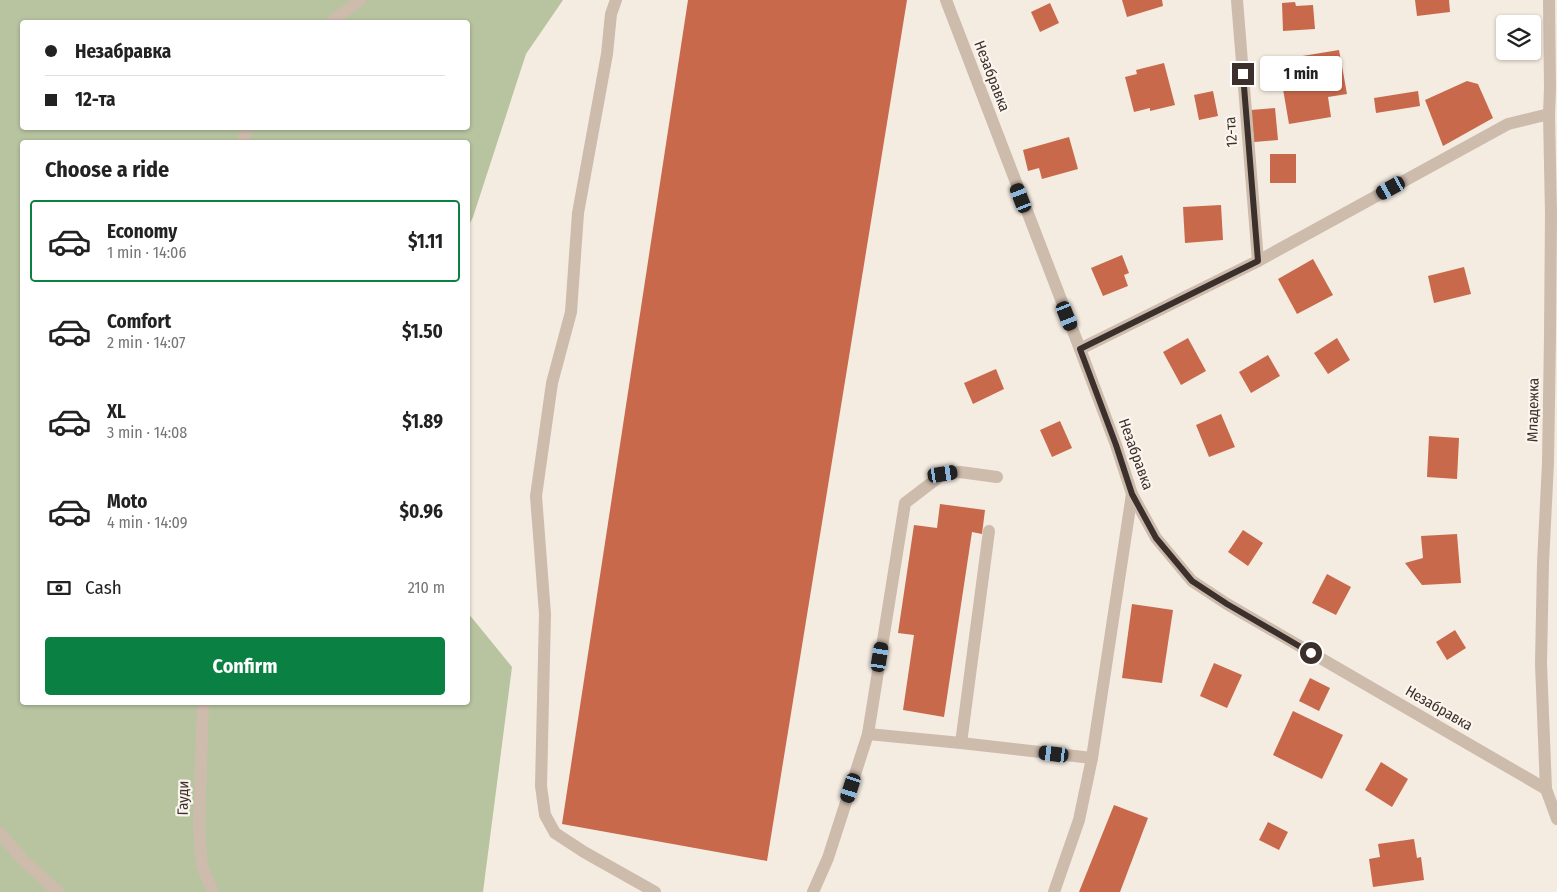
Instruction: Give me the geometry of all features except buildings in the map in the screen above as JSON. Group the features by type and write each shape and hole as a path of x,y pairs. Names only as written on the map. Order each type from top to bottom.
{"street":[{"path":"335,20 360,0"},
{"path":"616,0 611,14 607,54 578,213 570,312 552,383 536,496 545,614 541,786 545,815 555,833 584,852 655,892"},
{"name":"Незабравка","path":"946,0 1080,349 1132,494 1156,538 1192,581 1227,604 1546,789"},
{"name":"12-та","path":"1237,0 1258,261"},
{"name":"Младежка","path":"1549,0 1554,86 1549,114 1554,213 1541,664 1546,789 1557,819"},
{"path":"1080,349 1258,261 1508,124 1549,114"},
{"path":"813,892 828,858 868,734 905,503 943,474 960,472 997,477"},
{"path":"1054,892 1079,820 1092,758 1132,494"},
{"path":"961,743 989,531"},
{"name":"Гауди","path":"203,705 199,830 202,866 213,892"},
{"path":"868,734 1092,758"},
{"path":"0,833 24,861 58,892"}],"green space":[{"path":"0,0 563,0 526,54 470,223 470,140 20,140 20,705 470,705 470,615 512,667 483,892 0,892"}],"route":[{"path":"1243,74 1258,261 1080,349 1132,494 1156,538 1192,581 1227,604 1311,653"}]}
